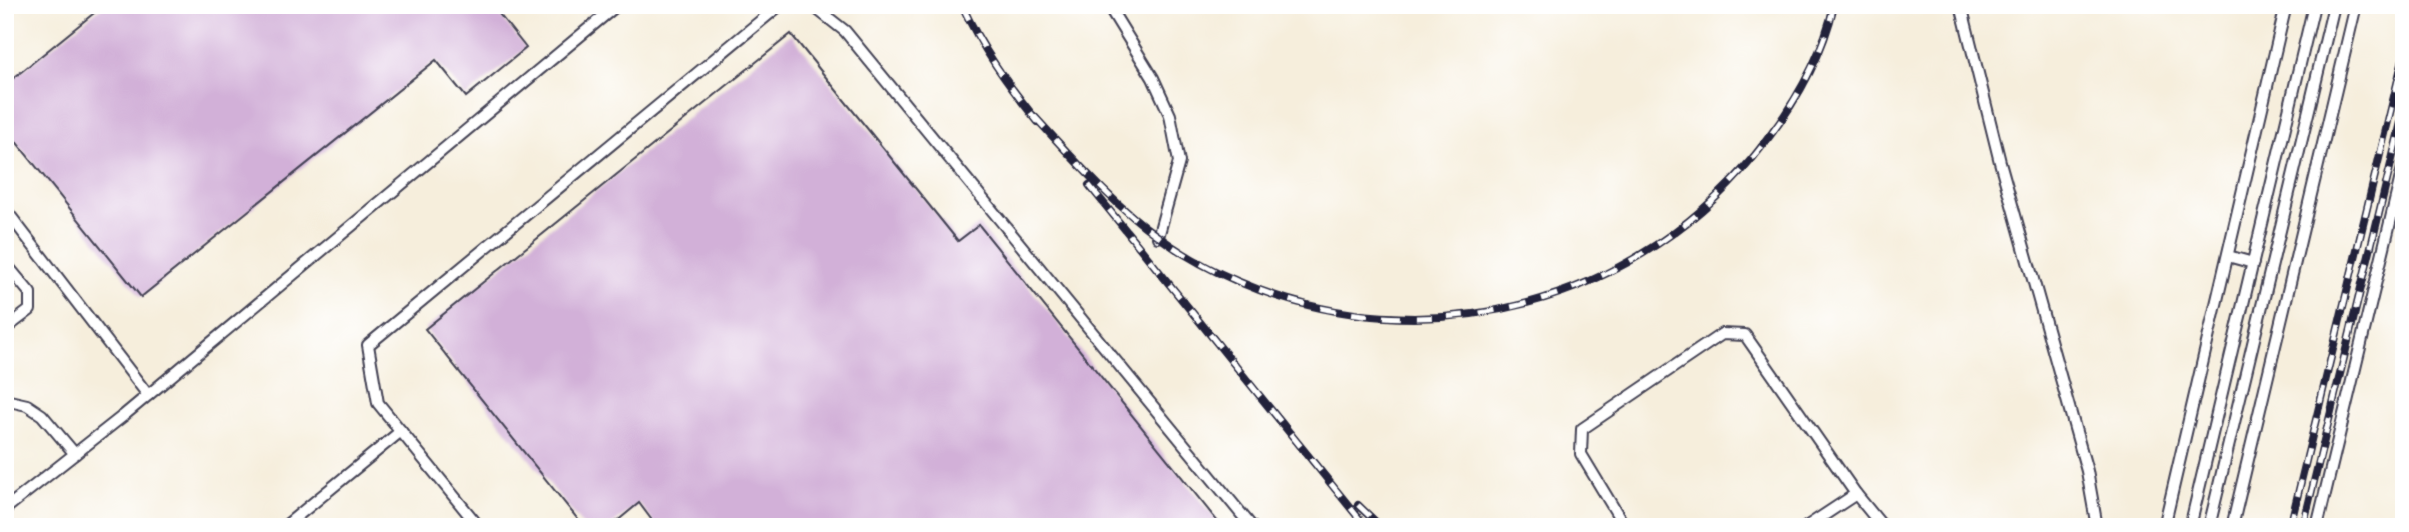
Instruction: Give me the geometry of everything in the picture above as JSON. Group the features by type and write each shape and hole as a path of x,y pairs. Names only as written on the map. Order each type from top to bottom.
{"lane":[{"path":"5,509 148,395 617,5"},
{"path":"479,527 378,403 368,345 780,5"},
{"path":"812,5 845,31 1252,527"},
{"path":"1108,5 1153,78 1170,115 1179,162 1158,237"},
{"path":"1961,5 2000,162 2087,471 2097,527"},
{"path":"2164,527 2287,5"},
{"path":"2190,527 2314,5"},
{"path":"2209,527 2334,5"},
{"path":"2232,527 2356,5"},
{"path":"2316,527 2404,164"},
{"path":"5,209 148,395"},
{"path":"2228,256 2253,263"},
{"path":"5,263 30,293 30,310 5,330"},
{"path":"1625,527 1581,454 1582,429 1722,334 1745,335 1856,494 1883,527"},
{"path":"5,400 27,405 42,415 75,454"},
{"path":"284,527 401,431"},
{"path":"1806,527 1856,494"}],"building":[{"path":"104,5 492,5 526,48 466,97 436,60 141,297 5,128 5,85"},
{"path":"791,34 958,241 979,225 1222,527 657,527 639,503 610,527 584,527 425,329"}],"railway":[{"path":"962,5 996,66 1038,122"},
{"path":"1034,116 1094,180 1142,225 1187,255 1227,277 1309,305 1382,317 1455,316 1526,303 1594,279 1658,244 1716,197 1766,141 1788,110 1816,59 1834,5"},
{"path":"2290,527 2404,55"},
{"path":"2303,527 2404,110"},
{"path":"1089,185 1366,527"},
{"path":"1358,505 1381,527"}]}
